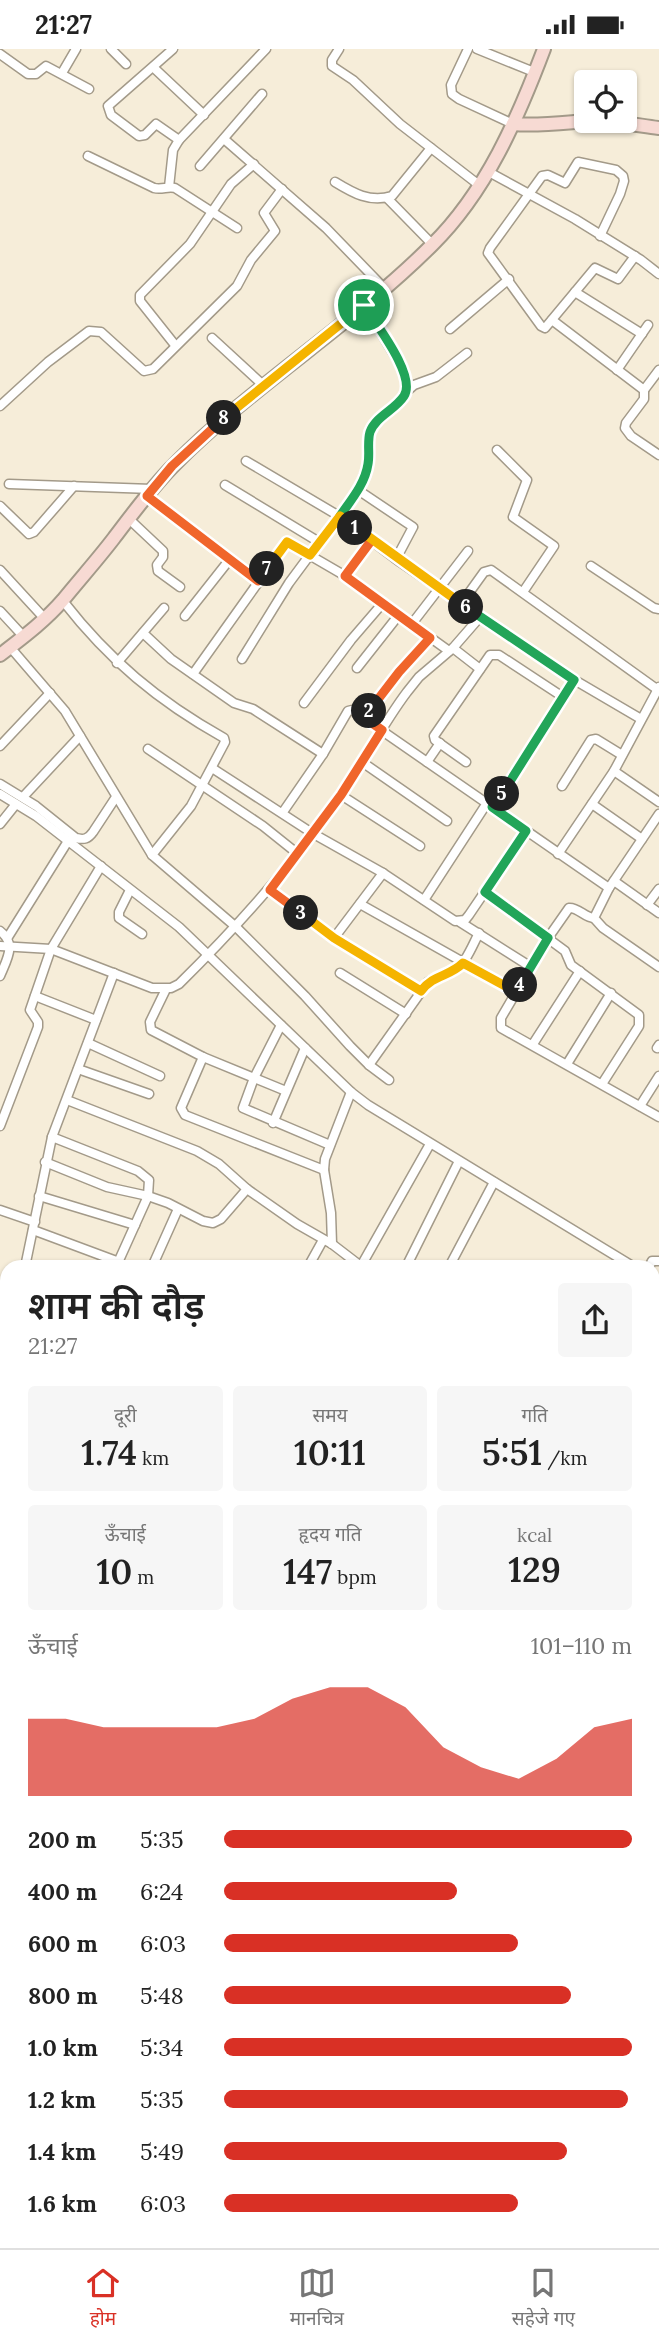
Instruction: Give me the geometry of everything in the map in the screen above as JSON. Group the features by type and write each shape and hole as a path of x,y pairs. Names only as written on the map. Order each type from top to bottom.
{"street":[{"path":"62,73 76,49"},
{"path":"111,49 126,64"},
{"path":"173,49 154,68 111,101 109,111 139,136 145,135 156,124 179,140"},
{"path":"169,187 173,150 179,140 266,49"},
{"path":"340,49 332,60 332,66 353,80 400,124 479,185"},
{"path":"468,49 451,85 452,94 513,124 539,126 601,122 659,128"},
{"path":"477,49 534,72"},
{"path":"389,1080 369,1065 236,927 152,855 80,736 50,693 5,651 63,601 149,492 209,431 385,289 433,245 487,171 513,124 544,49"},
{"path":"0,66 3,56 28,74 36,74 44,66 89,89"},
{"path":"154,68 204,114"},
{"path":"200,166 262,93"},
{"path":"224,139 326,228 385,289"},
{"path":"335,182 362,197 387,198 398,191 431,148"},
{"path":"88,156 154,188 176,188 237,228"},
{"path":"600,236 624,181 620,172 578,162 567,181 562,183 544,175 489,248 490,257 543,327 547,327 595,268 616,279 620,278 635,256"},
{"path":"176,345 140,301 140,295 190,244 231,184 254,164"},
{"path":"487,171 575,219 659,274"},
{"path":"0,406 48,362 89,331 101,332 147,372 153,369 237,286 251,260 276,229 265,218 264,213 282,189"},
{"path":"387,198 433,245"},
{"path":"450,328 509,279"},
{"path":"575,292 642,334"},
{"path":"242,659 289,583 358,490 368,465 370,432 374,424 403,398 406,392 404,371 364,305"},
{"path":"552,320 644,390"},
{"path":"617,370 648,325"},
{"path":"212,338 263,385"},
{"path":"406,392 414,385 436,377 467,353"},
{"path":"659,370 644,390 644,399 625,428 631,436 659,455"},
{"path":"497,450 527,480 513,517 554,546 523,592"},
{"path":"246,461 340,516 371,541 480,617 574,680 641,719"},
{"path":"9,484 149,492 258,581"},
{"path":"225,485 318,542"},
{"path":"0,506 29,534 34,532 74,486"},
{"path":"358,490 413,527 396,559"},
{"path":"129,519 163,551 163,557 157,565 158,571 180,586"},
{"path":"345,576 371,541"},
{"path":"193,674 287,542 345,576 411,625 480,669"},
{"path":"411,625 468,551"},
{"path":"186,616 230,559"},
{"path":"591,566 659,609"},
{"path":"0,570 45,619"},
{"path":"461,604 487,570 501,576 658,688 614,771 558,853"},
{"path":"63,601 117,663 175,709 224,738 224,746 203,786 185,814 152,855"},
{"path":"304,703 382,604"},
{"path":"117,663 164,608"},
{"path":"0,611 24,637"},
{"path":"357,668 398,616"},
{"path":"0,946 10,942 51,949 152,988 166,989 179,984 270,890 341,795 407,692 419,677 451,650 480,617"},
{"path":"143,633 159,649 234,703 253,709 323,754"},
{"path":"363,717 430,638"},
{"path":"466,762 435,740 435,733 490,655 499,655 563,697"},
{"path":"425,900 574,680"},
{"path":"0,746 50,693"},
{"path":"283,812 350,710 558,853 659,913"},
{"path":"0,824 80,736"},
{"path":"562,786 591,740 596,739 622,755"},
{"path":"428,762 440,743"},
{"path":"148,749 263,826 298,854"},
{"path":"362,762 447,821"},
{"path":"212,768 312,833 383,873 531,967"},
{"path":"614,771 659,802"},
{"path":"0,784 211,953 351,1092 430,1144 622,1260"},
{"path":"0,794 19,800 82,840 89,838 116,797"},
{"path":"341,795 420,846"},
{"path":"592,804 642,839"},
{"path":"594,918 611,884 659,814"},
{"path":"460,922 470,915 526,831"},
{"path":"0,976 10,942 68,841"},
{"path":"0,1126 38,1027 38,1022 30,1010 51,949 101,866"},
{"path":"334,938 383,873"},
{"path":"647,905 659,889"},
{"path":"130,890 119,912 120,918 142,934"},
{"path":"270,890 334,938 421,991"},
{"path":"485,892 565,951 571,965 636,1010 640,1020 602,1084"},
{"path":"360,904 516,992"},
{"path":"659,967 603,928 594,918 569,908 500,1018 501,1028 659,1117"},
{"path":"0,931 10,942"},
{"path":"369,1065 421,991 436,976 456,969 463,963 478,933"},
{"path":"533,1044 580,971"},
{"path":"27,1260 52,1137 114,973"},
{"path":"340,973 406,1014"},
{"path":"166,989 150,1022 151,1030 203,1057 286,1091"},
{"path":"567,1064 611,993"},
{"path":"35,996 96,1020"},
{"path":"281,1025 254,1078 243,1108 330,1145"},
{"path":"88,1043 160,1076"},
{"path":"273,1122 305,1048"},
{"path":"203,1057 181,1108 185,1115 324,1170"},
{"path":"78,1069 149,1094"},
{"path":"640,1106 659,1076"},
{"path":"332,1244 331,1213 324,1170 330,1145 351,1092"},
{"path":"67,1100 197,1151 227,1170 247,1189 332,1244 351,1260"},
{"path":"52,1137 138,1171 149,1180 148,1196 120,1260"},
{"path":"362,1260 430,1144"},
{"path":"410,1260 459,1161"},
{"path":"45,1162 107,1187 148,1196 213,1223 221,1219 247,1189"},
{"path":"453,1260 494,1182"},
{"path":"39,1196 135,1225"},
{"path":"155,1260 178,1209"},
{"path":"0,1210 109,1260"},
{"path":"312,1260 323,1240"}],"route":[{"path":"364,305 246,398 172,466 147,496 258,581 287,542 310,555 340,516 400,562 574,680 492,807 526,831 485,892 548,938 516,992 463,963 446,974 436,976 421,991 334,938 270,890 341,795 382,730 363,717 430,638 345,576 371,541 340,516 365,477 370,432 374,424 403,398 407,382 404,371 364,305"}]}
